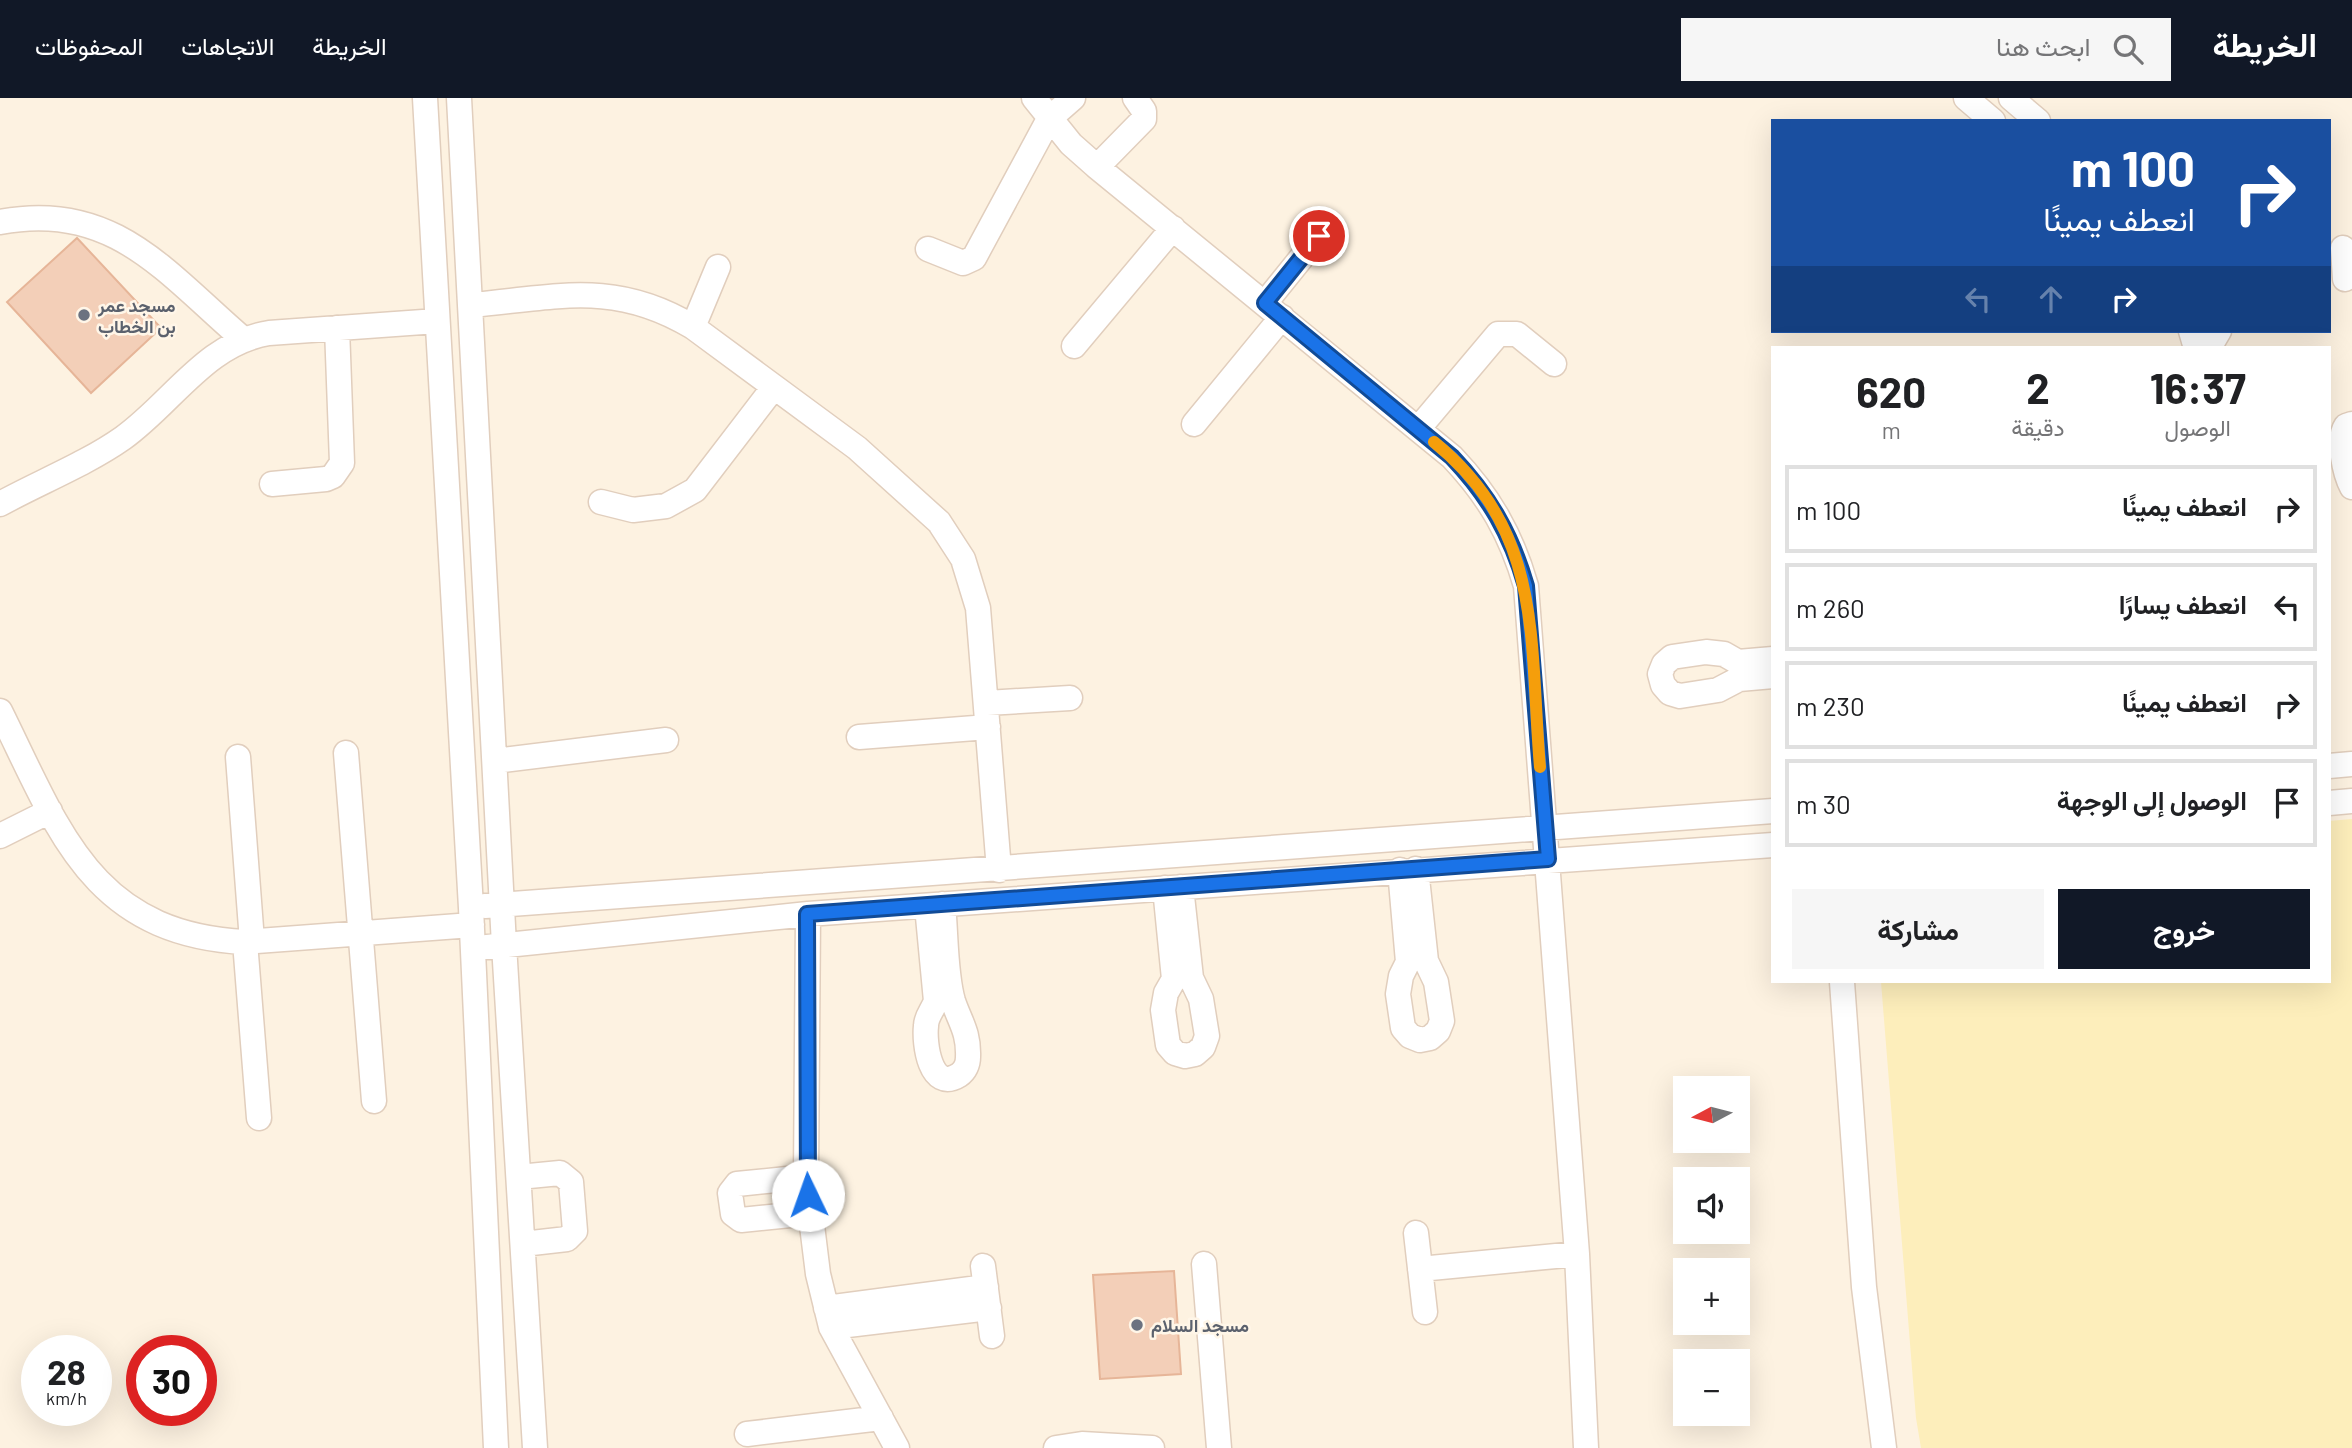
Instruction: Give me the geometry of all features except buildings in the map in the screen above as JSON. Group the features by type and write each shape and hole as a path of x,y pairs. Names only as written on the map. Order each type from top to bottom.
{"street":[{"path":"425,98 472,927 496,1448"},
{"path":"459,98 480,447 504,945 536,1448"},
{"path":"1034,98 1049,119 1097,167 1452,457 1478,484 1500,515 1516,549 1526,586 1548,859 1577,1261 1586,1448"},
{"path":"928,249 964,263 974,258 1049,119 1073,98"},
{"path":"1097,167 1144,119 1144,111 1136,98"},
{"path":"1966,98 1991,119"},
{"path":"2011,98 2036,119"},
{"path":"0,222 35,216 70,219 103,228 134,245 243,340"},
{"path":"432,219 467,216"},
{"path":"1074,346 1173,228"},
{"path":"1194,424 1273,310 1319,236"},
{"path":"2341,248 2342,280"},
{"path":"693,327 718,267"},
{"path":"472,305 604,295 636,299 666,311 693,327 857,448 939,522 963,559 976,600 999,870"},
{"path":"0,504 122,438 218,352 243,340 269,333 437,321"},
{"path":"272,484 326,480 339,470 342,463 337,328"},
{"path":"1418,429 1498,334 1504,331 1517,334 1554,363"},
{"path":"601,502 633,510 666,506 695,490 774,387"},
{"path":"2352,425 2346,426 2342,434 2347,476 2352,487"},
{"path":"444,449 480,447"},
{"path":"1771,659 1738,662 1724,654 1706,652 1672,657 1664,664 1661,674 1663,685 1670,693 1680,696 1718,690 1739,679 1771,676"},
{"path":"986,703 1070,698"},
{"path":"0,711 50,811 84,868 129,908 184,934 248,942 360,932 472,927 504,945 807,914 1771,845"},
{"path":"859,737 988,727"},
{"path":"495,761 666,740"},
{"path":"346,752 374,1101"},
{"path":"238,757 259,1118"},
{"path":"2331,766 2352,764"},
{"path":"2331,803 2352,801"},
{"path":"0,836 50,811"},
{"path":"472,927 502,905 1771,811"},
{"path":"1408,870 1426,961 1436,982 1442,1021 1438,1031 1430,1038 1420,1040 1410,1036 1403,1028 1398,994 1401,976 1408,962 1408,870"},
{"path":"1173,887 1191,978 1201,999 1207,1036 1203,1047 1195,1054 1185,1056 1175,1053 1168,1045 1164,1010 1166,993 1174,979 1173,887"},
{"path":"935,905 953,1000 963,1021 969,1059 965,1069 957,1077 947,1078 937,1075 930,1067 926,1032 928,1015 936,1001 935,905"},
{"path":"807,914 806,1177 810,1213 828,1318 897,1448"},
{"path":"1842,983 1864,1287 1884,1448"},
{"path":"519,1177 560,1174 566,1176 570,1182 575,1231 567,1240 523,1244"},
{"path":"806,1177 737,1184 730,1193 733,1214 741,1220 810,1213"},
{"path":"1416,1233 1425,1312"},
{"path":"1421,1278 1577,1261"},
{"path":"1203,1264 1219,1448"},
{"path":"828,1318 986,1287 992,1336"},
{"path":"747,1434 881,1418"},
{"path":"1056,1448 1082,1444 1152,1448"}],"sand":[{"path":"2352,819 2352,1448 1921,1448 1916,1418 1881,983 2331,983 2331,821"}],"slow traffic":[{"path":"1434,442 1478,484 1500,515 1516,549 1526,586 1540,767"}],"place":[{"name":"مسجد عمر بن الخطاب","path":"84,315"},
{"name":"مسجد السلام","path":"1137,1325"}],"route":[{"path":"808,1195 807,914 1548,859 1526,586 1516,549 1500,515 1478,484 1452,457 1265,303 1319,236"}]}
